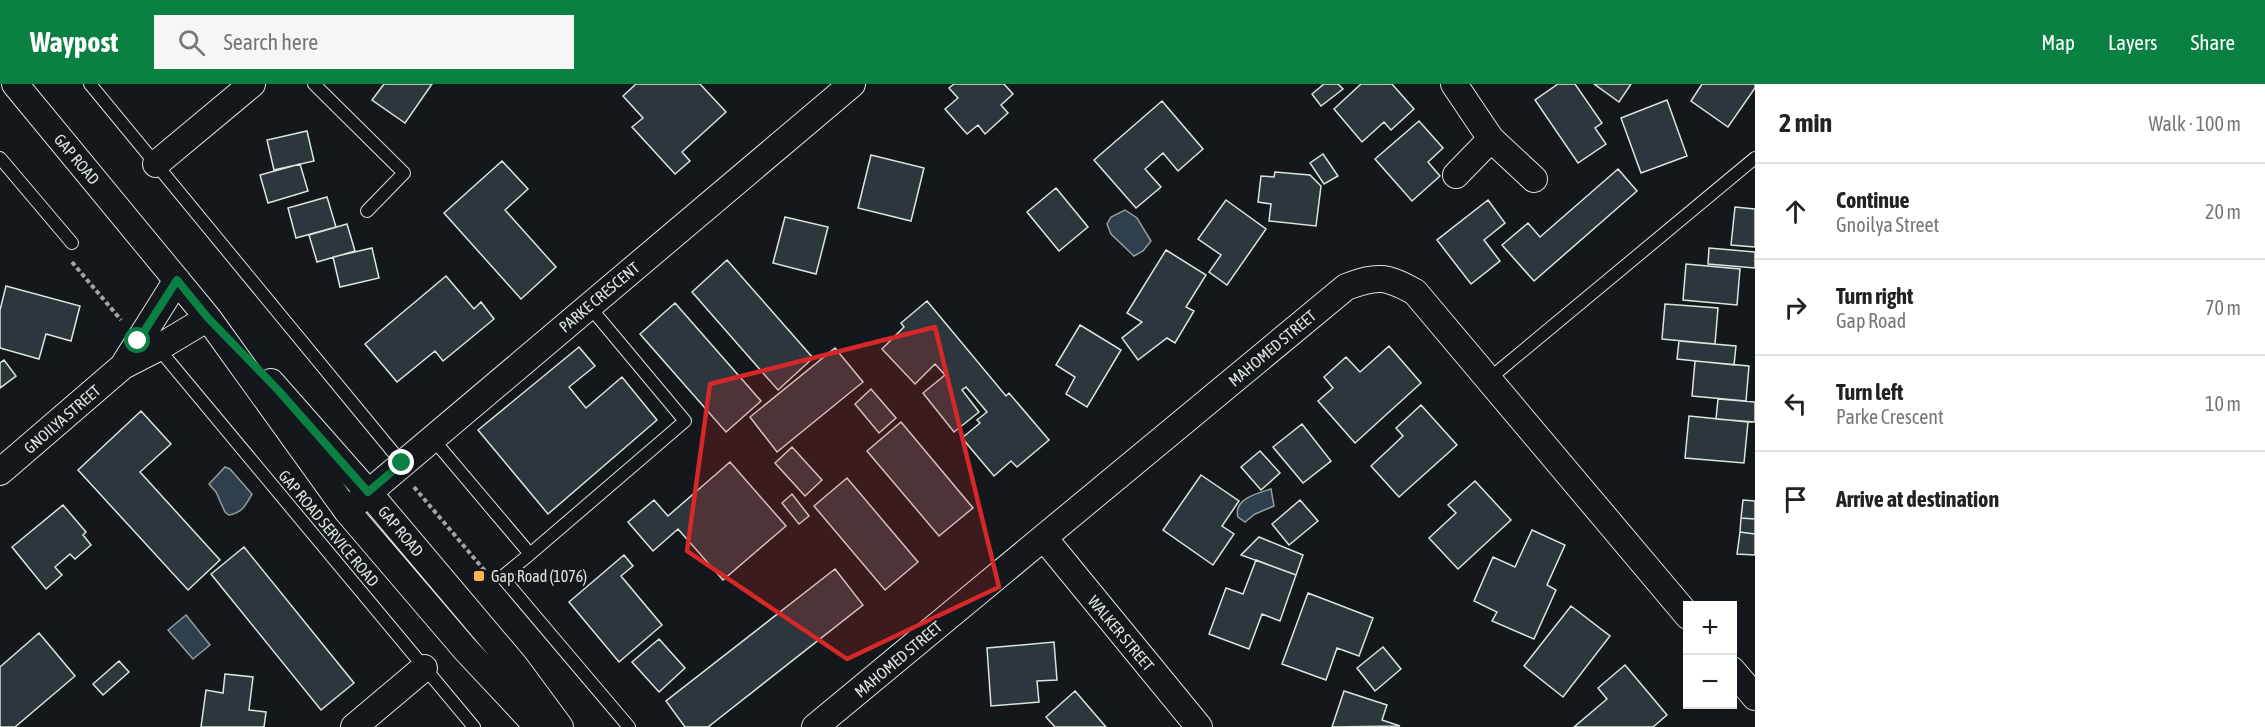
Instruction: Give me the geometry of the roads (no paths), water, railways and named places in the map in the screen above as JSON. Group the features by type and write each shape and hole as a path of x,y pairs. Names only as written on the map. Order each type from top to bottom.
{"street":[{"name":"GAP ROAD","path":"15,84 208,318 347,511 465,650 538,727"},
{"path":"156,164 252,84"},
{"name":"PARKE CRESCENT","path":"347,511 852,84"},
{"path":"1454,84 1491,139 1534,179"},
{"path":"1456,175 1491,139"},
{"name":"MAHOMED STREET","path":"815,727 1346,287 1368,279 1392,279 1415,292 1683,610"},
{"path":"148,345 177,280"},
{"name":"GAP ROAD","path":"208,318 278,390 368,492 515,666 560,727"},
{"name":"GNOILYA STREET","path":"0,471 148,345 208,318"},
{"name":"WALKER STREET","path":"1044,538 1199,727"},
{"path":"354,727 424,668"},
{"path":"1737,676 1755,697"}],"lane":[{"path":"90,84 400,465"},
{"path":"314,84 404,173 367,211"},
{"path":"0,158 72,243"},
{"path":"1488,379 1755,158"},
{"path":"589,306 685,421 502,577 629,727"},
{"name":"GAP ROAD SERVICE ROAD","path":"148,345 474,727"},
{"path":"432,438 530,554"}],"water":[{"path":"1125,210 1137,218 1151,241 1143,251 1134,256 1111,234 1107,224 1111,217"},
{"path":"225,467 230,469 252,494 246,505 229,515 209,484"},
{"path":"1271,489 1274,506 1255,514 1245,522 1238,517 1237,511 1243,501"},
{"path":"186,615 210,645 193,659 168,630"}],"place":[{"name":"Gap Road (1076)","path":"479,576"}]}
